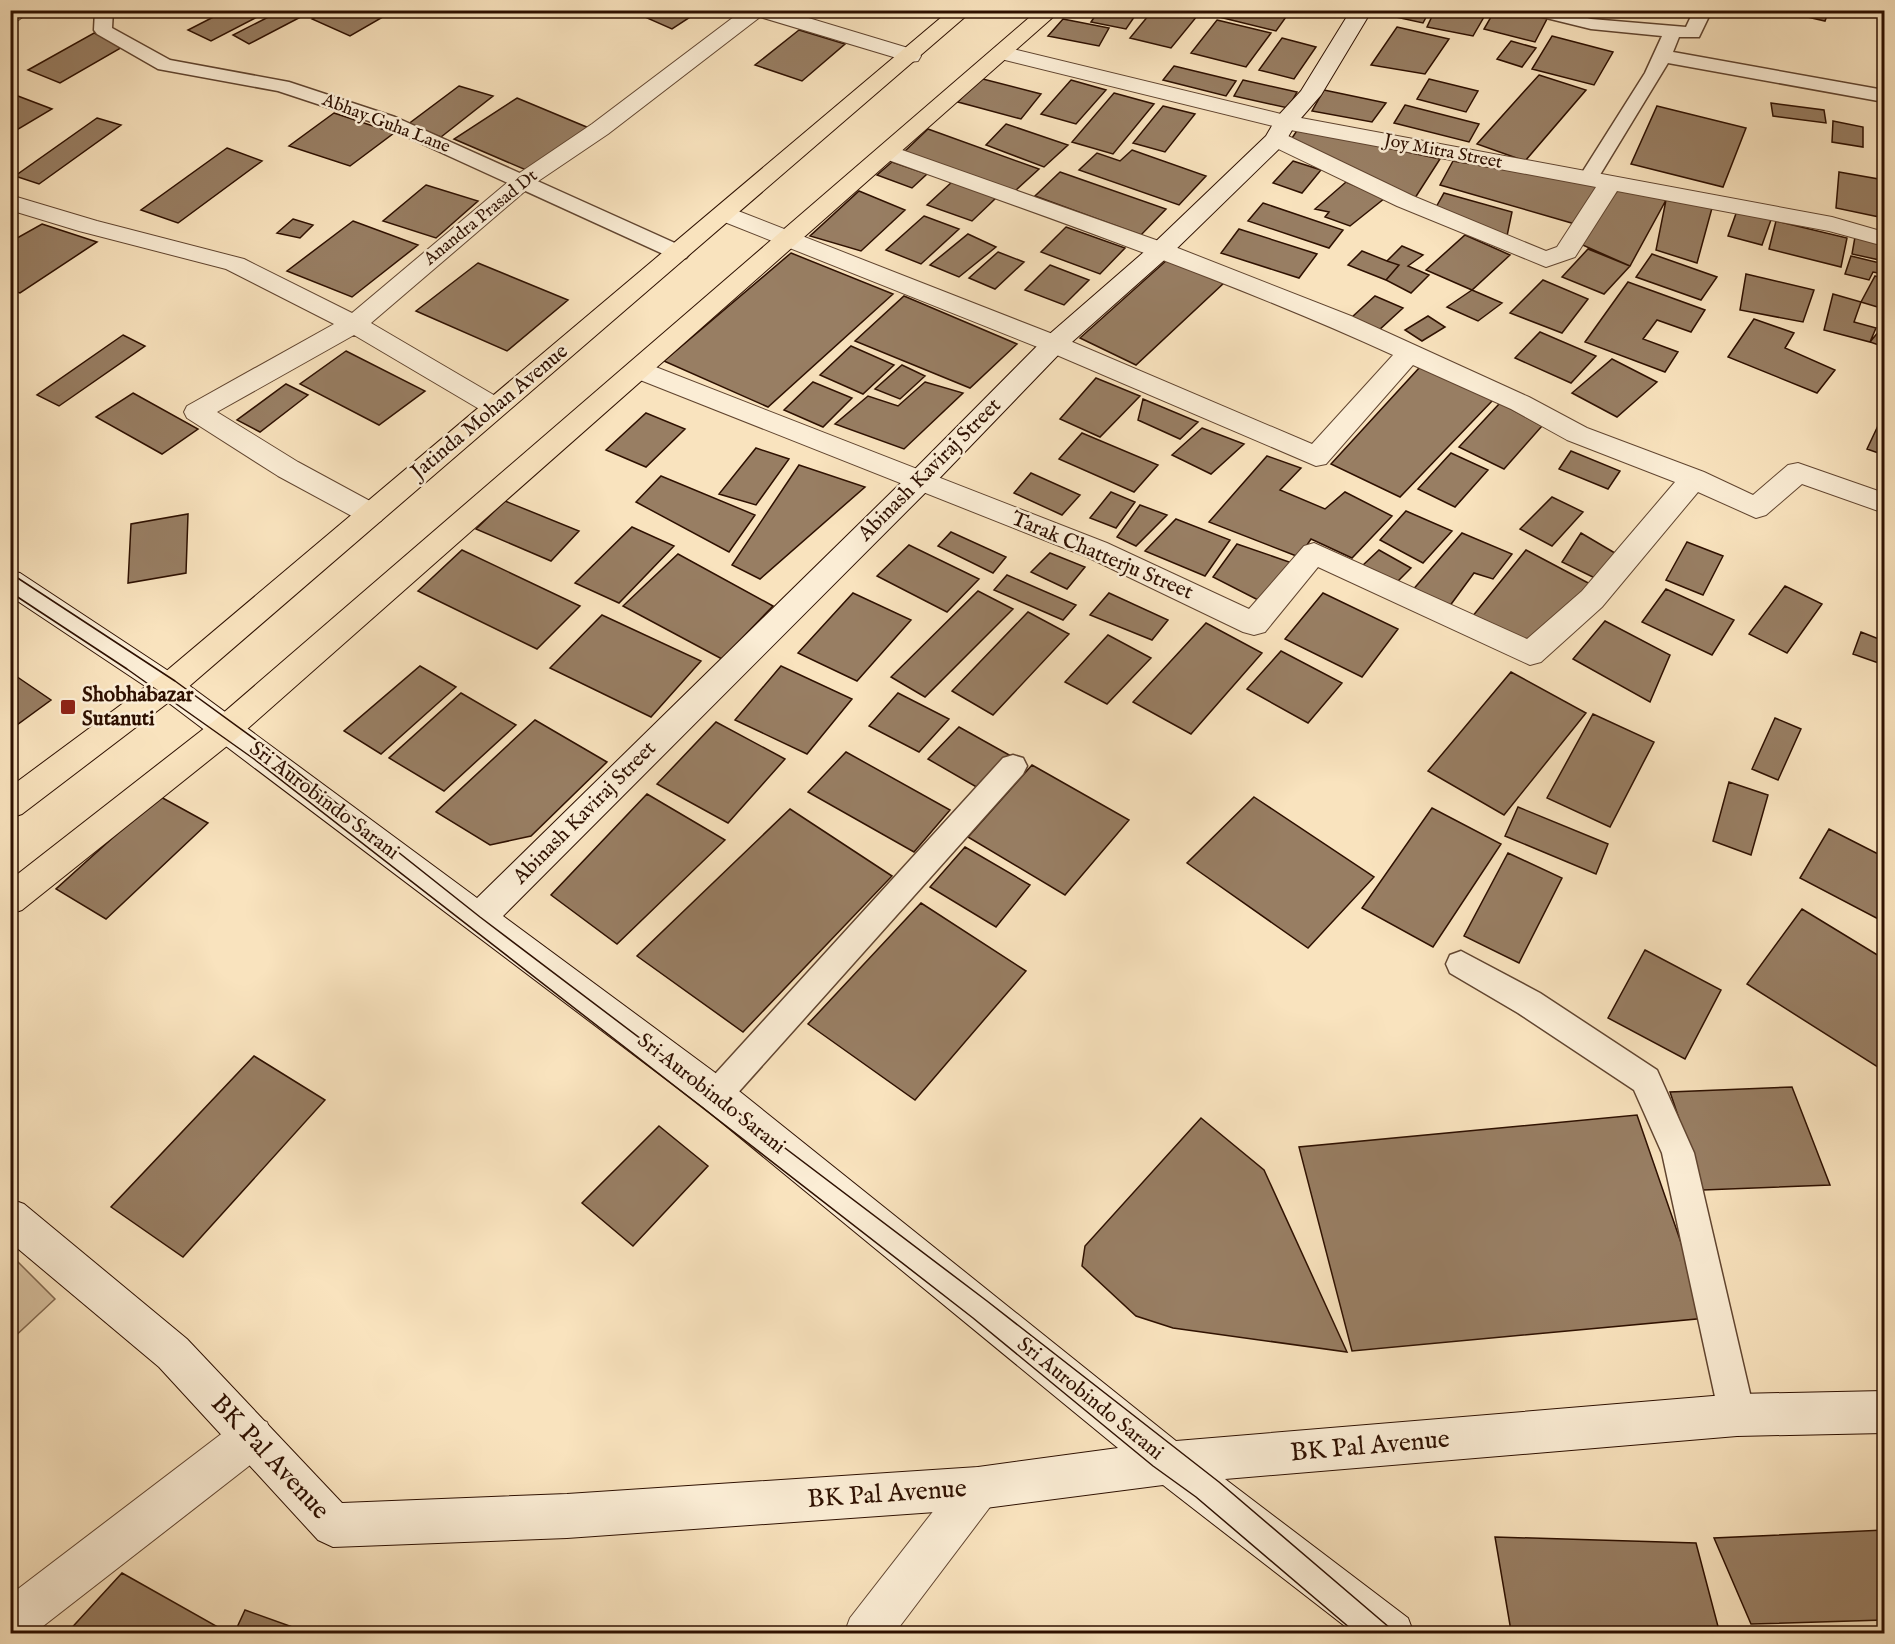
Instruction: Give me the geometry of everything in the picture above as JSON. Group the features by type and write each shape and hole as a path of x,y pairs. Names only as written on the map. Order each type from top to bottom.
{"main road":[{"name":"Jatinda Mohan Avenue","path":"10,805 168,686 963,10"},
{"path":"10,900 226,729 1052,10"}],"street":[{"path":"10,17 22,10"},
{"path":"757,10 910,56"},
{"name":"Anandra Prasad Dt","path":"372,514 288,469 197,412 354,324 523,181 600,129 757,10"},
{"name":"Abinash Kaviraj Street","path":"480,917 920,482 1054,344 1161,250 1280,130 1310,95 1362,10"},
{"name":"Joy Mitra Street","path":"1005,53 1280,130 1599,181 1832,224 1884,239"},
{"path":"1280,130 1405,201 1546,260 1566,252 1599,181"},
{"path":"888,152 1161,250 1342,322 1520,402 1577,434 1694,479 1756,508 1798,472 1884,503"},
{"path":"10,202 88,226 235,264 354,324 495,407"},
{"path":"725,214 1054,344 1316,457 1409,352"},
{"name":"Tarak Chatterju Street","path":"639,370 1097,550 1254,624 1314,553 1530,654 1592,599 1694,479"},
{"name":"Sri Aurobindo Sarani","path":"10,581 168,686 716,1095 1169,1463 1392,1634"},
{"name":"BK Pal Avenue","path":"10,1217 173,1353 333,1525 567,1515 978,1488 1169,1463 1737,1414 1884,1412"},
{"path":"10,1623 252,1437"},
{"path":"866,1634 978,1488"}],"lane":[{"name":"Abhay Guha Lane","path":"104,10 103,30 165,65 282,86 388,121 679,253"},
{"path":"1536,10 1592,24 1693,33 1703,10"},
{"path":"1599,181 1673,31"},
{"path":"1662,56 1884,96"},
{"path":"716,1095 1013,766"},
{"path":"1461,964 1529,1003 1646,1080 1678,1153 1737,1414"}],"shaded area":[{"path":"11,1255 55,1299 11,1340"}],"building":[{"path":"227,10 255,10 263,14 211,41 188,30"},
{"path":"282,10 314,10 249,44 233,35"},
{"path":"328,10 395,10 350,36 312,19"},
{"path":"660,10 701,10 672,29 647,18"},
{"path":"1099,10 1139,10 1126,29 1091,22"},
{"path":"1153,10 1181,10 1198,15 1171,48 1130,38"},
{"path":"1223,10 1291,10 1276,31 1219,17"},
{"path":"1384,10 1430,10 1423,23 1382,14"},
{"path":"1435,10 1488,10 1473,36 1427,27"},
{"path":"1495,10 1520,10 1548,17 1535,42 1484,29"},
{"path":"1777,10 1829,10 1825,21"},
{"path":"1063,19 1109,28 1099,46 1048,36"},
{"path":"1217,20 1271,33 1246,67 1191,53"},
{"path":"1397,27 1449,39 1425,74 1371,65"},
{"path":"799,30 845,44 802,81 755,65"},
{"path":"94,33 126,45 60,83 28,70"},
{"path":"1552,36 1613,52 1594,85 1532,69"},
{"path":"1282,38 1316,47 1294,79 1259,70"},
{"path":"1511,41 1536,48 1522,67 1497,59"},
{"path":"1174,66 1236,81 1226,96 1163,80"},
{"path":"1539,75 1586,90 1525,161 1477,144"},
{"path":"979,78 1041,94 1021,119 958,102"},
{"path":"1429,79 1478,91 1466,112 1417,99"},
{"path":"1071,80 1106,90 1076,124 1041,114"},
{"path":"1243,80 1297,92 1288,108 1234,96"},
{"path":"459,86 493,96 441,137 407,125"},
{"path":"1324,90 1386,103 1372,122 1312,111"},
{"path":"10,93 52,109 10,134"},
{"path":"1114,93 1154,104 1113,154 1072,142"},
{"path":"517,98 589,128 526,170 454,139"},
{"path":"1771,103 1824,110 1826,123 1773,116"},
{"path":"1405,105 1479,124 1469,142 1394,123"},
{"path":"1163,106 1195,114 1165,152 1133,143"},
{"path":"1657,106 1746,128 1723,187 1631,164"},
{"path":"334,113 394,133 350,166 289,146"},
{"path":"97,118 121,125 39,184 15,176"},
{"path":"1833,121 1863,127 1863,147 1832,142"},
{"path":"1006,124 1068,145 1044,167 986,145"},
{"path":"928,129 1039,169 1015,191 904,152"},
{"path":"1298,129 1440,159 1415,198 1290,141"},
{"path":"227,148 262,161 178,223 141,210"},
{"path":"1132,150 1206,176 1179,205 1079,170 1097,153 1120,161"},
{"path":"1293,161 1321,170 1302,193 1273,183"},
{"path":"1453,161 1602,186 1582,226 1440,185"},
{"path":"892,162 927,174 912,188 877,175"},
{"path":"1060,172 1166,209 1141,235 1035,196"},
{"path":"1839,172 1884,180 1884,218 1836,208"},
{"path":"953,181 997,197 972,221 927,205"},
{"path":"1346,182 1385,198 1350,226 1325,217 1329,212 1315,209"},
{"path":"426,185 478,201 436,238 383,221"},
{"path":"1618,190 1666,200 1630,266 1578,243"},
{"path":"859,191 905,210 861,251 810,236"},
{"path":"1444,193 1512,212 1507,236 1435,209"},
{"path":"1666,200 1712,208 1697,263 1656,250"},
{"path":"1263,203 1343,230 1329,248 1248,221"},
{"path":"1738,208 1772,217 1762,245 1728,236"},
{"path":"924,216 959,229 921,264 886,250"},
{"path":"293,219 313,225 300,238 277,233"},
{"path":"353,221 418,245 352,297 287,271"},
{"path":"1776,221 1847,238 1841,267 1769,249"},
{"path":"42,224 97,242 20,293 10,290 10,242"},
{"path":"1066,227 1125,248 1100,274 1041,252"},
{"path":"1239,229 1317,254 1299,278 1221,253"},
{"path":"968,234 996,247 959,277 930,265"},
{"path":"1465,235 1510,255 1472,290 1426,270"},
{"path":"1855,237 1884,245 1884,261 1852,254"},
{"path":"1402,246 1423,255 1408,266 1429,275 1411,293 1386,280 1399,265 1387,261"},
{"path":"1588,249 1630,266 1604,294 1562,277"},
{"path":"1362,251 1399,265 1386,280 1348,265"},
{"path":"998,252 1024,262 995,289 969,278"},
{"path":"791,253 893,294 768,407 664,361"},
{"path":"1652,254 1717,277 1701,300 1636,277"},
{"path":"1851,256 1884,264 1884,274 1873,272 1869,280 1845,274"},
{"path":"1167,260 1225,282 1136,365 1080,338"},
{"path":"478,263 568,300 507,351 416,311"},
{"path":"1050,265 1089,280 1064,305 1025,290"},
{"path":"1746,274 1814,290 1803,322 1740,310"},
{"path":"1875,276 1884,279 1884,309 1861,302"},
{"path":"1543,280 1588,299 1562,333 1510,313"},
{"path":"1628,282 1705,310 1691,332 1657,320 1643,339 1678,352 1665,372 1585,342"},
{"path":"1472,290 1502,303 1478,321 1447,307"},
{"path":"1833,294 1861,302 1854,322 1876,328 1870,342 1824,330"},
{"path":"904,296 1017,344 970,388 855,341"},
{"path":"1375,296 1403,308 1379,330 1351,318"},
{"path":"1428,316 1445,327 1422,341 1405,330"},
{"path":"1754,319 1794,333 1785,348 1835,370 1817,393 1728,357"},
{"path":"1884,325 1884,347 1870,342"},
{"path":"1540,332 1596,356 1571,383 1515,358"},
{"path":"123,335 145,346 59,406 37,395"},
{"path":"851,346 894,365 863,394 820,375"},
{"path":"346,351 425,391 379,425 300,384"},
{"path":"1612,359 1657,382 1617,417 1572,393"},
{"path":"902,365 925,376 900,399 875,389"},
{"path":"1420,367 1493,400 1400,497 1331,464"},
{"path":"1096,378 1140,396 1100,437 1060,419"},
{"path":"813,382 852,398 823,427 784,410"},
{"path":"925,382 963,393 904,449 835,424 868,396 898,406"},
{"path":"286,384 308,395 260,432 237,420"},
{"path":"133,393 198,429 162,454 96,417"},
{"path":"1143,399 1198,422 1180,439 1138,420"},
{"path":"1500,403 1542,426 1504,469 1459,447"},
{"path":"646,413 685,429 646,467 606,450"},
{"path":"1884,413 1884,455 1867,449"},
{"path":"1202,428 1244,444 1211,474 1172,455"},
{"path":"1082,433 1158,465 1134,492 1059,459"},
{"path":"756,448 789,459 756,505 719,494"},
{"path":"1571,451 1620,471 1608,489 1559,469"},
{"path":"1451,453 1488,470 1455,507 1418,489"},
{"path":"1267,456 1301,468 1280,490 1325,509 1345,492 1392,516 1352,558 1311,539 1299,557 1209,522"},
{"path":"799,465 865,487 760,579 732,565"},
{"path":"1031,473 1080,495 1062,515 1014,493"},
{"path":"661,476 755,515 729,552 636,502"},
{"path":"1111,492 1135,502 1116,528 1090,518"},
{"path":"1552,497 1583,512 1552,546 1520,529"},
{"path":"505,501 579,531 551,561 476,529"},
{"path":"1140,505 1167,515 1136,546 1117,537"},
{"path":"1406,511 1452,531 1423,563 1380,540"},
{"path":"188,514 186,573 128,583 131,524"},
{"path":"1176,519 1230,540 1205,576 1145,551"},
{"path":"632,527 674,546 619,603 575,583"},
{"path":"951,532 1006,557 993,573 938,546"},
{"path":"1462,533 1512,554 1493,579 1474,573 1449,607 1411,592"},
{"path":"1581,533 1620,556 1599,580 1562,562"},
{"path":"1687,542 1723,556 1703,595 1666,580"},
{"path":"1237,544 1295,564 1264,603 1213,577"},
{"path":"909,545 979,579 947,612 877,576"},
{"path":"462,550 580,606 537,649 418,591"},
{"path":"1379,550 1411,568 1396,583 1362,566"},
{"path":"1526,550 1592,585 1531,645 1472,617"},
{"path":"1050,553 1085,567 1067,589 1031,572"},
{"path":"678,554 773,606 722,659 623,606"},
{"path":"1007,575 1076,605 1063,620 994,590"},
{"path":"1785,586 1822,604 1787,653 1749,634"},
{"path":"1666,589 1734,620 1712,655 1642,622"},
{"path":"978,591 1013,609 925,697 891,677"},
{"path":"853,593 911,620 857,681 798,653"},
{"path":"1109,593 1168,620 1152,640 1090,615"},
{"path":"1323,593 1398,629 1362,677 1285,639"},
{"path":"1028,612 1069,634 993,715 952,691"},
{"path":"602,615 701,661 651,717 550,668"},
{"path":"1605,621 1670,655 1650,702 1573,659"},
{"path":"1206,623 1262,653 1191,734 1133,702"},
{"path":"1861,632 1884,641 1884,665 1853,654"},
{"path":"1108,635 1151,658 1107,704 1065,682"},
{"path":"1281,651 1342,683 1308,723 1247,689"},
{"path":"420,666 456,687 381,754 344,731"},
{"path":"781,666 852,699 807,754 735,720"},
{"path":"10,672 51,700 10,730"},
{"path":"1511,672 1586,713 1504,815 1428,771"},
{"path":"461,693 516,725 444,791 389,758"},
{"path":"898,693 949,719 919,752 869,726"},
{"path":"1593,714 1654,742 1610,827 1547,798"},
{"path":"1775,718 1801,729 1778,780 1752,769"},
{"path":"535,720 607,762 531,836 490,845 436,812"},
{"path":"716,722 785,759 728,823 657,784"},
{"path":"959,727 1011,756 980,789 928,759"},
{"path":"846,752 950,810 914,852 808,792"},
{"path":"1032,765 1129,820 1065,895 968,837"},
{"path":"1729,782 1768,795 1751,855 1713,841"},
{"path":"647,794 725,840 617,944 551,895"},
{"path":"159,796 208,823 106,919 56,889"},
{"path":"1254,797 1374,877 1308,948 1187,863"},
{"path":"1518,807 1608,844 1596,874 1505,836"},
{"path":"1432,808 1501,844 1433,947 1362,908"},
{"path":"790,809 892,876 743,1032 637,956"},
{"path":"1829,829 1884,857 1884,922 1800,878"},
{"path":"965,847 1030,885 996,927 930,887"},
{"path":"1508,853 1562,878 1519,963 1464,936"},
{"path":"921,903 1026,971 915,1100 808,1024"},
{"path":"1802,909 1884,959 1884,1071 1747,984"},
{"path":"1645,950 1721,990 1685,1059 1608,1018"},
{"path":"254,1056 325,1100 183,1257 111,1207"},
{"path":"1792,1087 1830,1185 1703,1190 1670,1092"},
{"path":"1637,1115 1707,1318 1352,1351 1299,1147"},
{"path":"1201,1118 1264,1170 1347,1352 1173,1328 1136,1316 1082,1266 1085,1246"},
{"path":"659,1126 708,1166 633,1246 582,1203"},
{"path":"1884,1530 1884,1620 1751,1624 1714,1538"},
{"path":"1495,1537 1696,1543 1720,1634 1511,1631"},
{"path":"122,1573 225,1631 224,1634 66,1634"},
{"path":"245,1610 312,1634 234,1634"}],"tram line":[{"path":"10,573 175,681 267,748 480,917 987,1301 1219,1482 1397,1634"},
{"path":"10,592 127,669 254,759 973,1318 1153,1466 1196,1497 1357,1634"}],"place":[{"name":"Shobhabazar Sutanuti","path":"68,707"}]}
